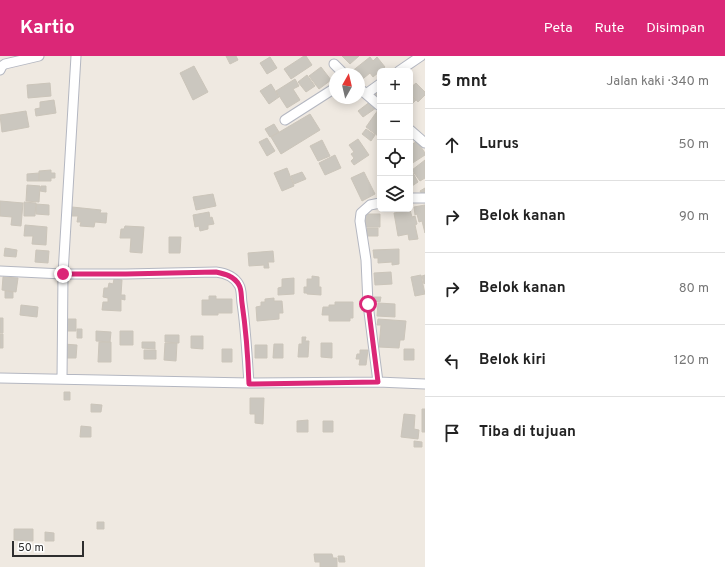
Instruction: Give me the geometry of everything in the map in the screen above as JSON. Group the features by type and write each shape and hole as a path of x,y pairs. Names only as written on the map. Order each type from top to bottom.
{"street":[{"path":"0,70 4,64 38,56"},
{"path":"62,379 63,274 76,56"},
{"path":"403,68 421,56"},
{"path":"334,64 338,68"},
{"path":"365,90 377,85"},
{"path":"285,120 329,92"},
{"path":"365,94 378,104"},
{"path":"413,133 425,143"},
{"path":"413,198 425,198"},
{"path":"377,204 370,205 361,212 360,221 366,260 368,304 378,382"},
{"path":"0,272 63,274 224,273 234,278 240,286 245,325 249,384"},
{"path":"0,378 249,384 378,382 425,384"}],"building":[{"path":"226,56 236,56 238,60 230,64"},
{"path":"306,56 312,65 291,79 284,69"},
{"path":"342,56 359,56 350,64"},
{"path":"270,57 277,68 267,74 260,63"},
{"path":"370,57 373,61 377,57 385,67 377,68 377,74 373,77 370,73 365,77 365,68 356,68"},
{"path":"194,66 208,92 193,100 180,73"},
{"path":"321,67 329,77 329,82 319,89 309,76"},
{"path":"307,75 315,86 306,92 298,82"},
{"path":"295,79 299,86 293,89 300,100 287,108 276,91"},
{"path":"50,83 51,96 28,98 27,85"},
{"path":"416,83 425,92 425,95 418,102 413,96 413,86"},
{"path":"271,84 279,97 269,104 260,91"},
{"path":"377,90 377,100 372,93"},
{"path":"54,100 56,113 36,116 35,109 40,108 40,102"},
{"path":"371,101 376,108 363,117 358,111"},
{"path":"26,111 29,127 2,132 0,115"},
{"path":"377,111 377,135 366,127"},
{"path":"310,114 320,130 281,154 271,137"},
{"path":"274,124 279,132 270,137 265,129"},
{"path":"366,129 375,135 371,141 362,134"},
{"path":"267,138 275,151 267,156 259,142"},
{"path":"358,139 369,155 354,165 351,161 354,158 351,154 354,152 349,145"},
{"path":"322,140 330,156 318,161 310,146"},
{"path":"417,141 425,155 413,163 413,144"},
{"path":"335,155 341,168 325,175 319,163"},
{"path":"425,160 425,178 420,181 413,169"},
{"path":"287,168 294,186 282,191 274,173"},
{"path":"51,170 51,173 55,173 55,178 51,178 51,181 39,181 39,171"},
{"path":"302,172 306,179 294,184 291,176"},
{"path":"364,172 375,194 362,201 351,178"},
{"path":"39,173 39,181 27,181 27,174"},
{"path":"413,173 418,182 413,185"},
{"path":"27,185 40,186 39,202 26,201"},
{"path":"41,186 46,186 46,192 40,191"},
{"path":"425,188 425,194 423,196 420,191"},
{"path":"213,194 216,206 196,210 193,197"},
{"path":"0,201 23,203 21,226 11,225 12,217 0,216"},
{"path":"24,202 36,203 35,216 24,216"},
{"path":"36,204 49,205 49,215 36,214"},
{"path":"425,205 425,233 422,221 419,222 417,214 415,215 414,207"},
{"path":"72,207 101,210 100,213 107,213 106,223 95,222 94,227 80,226 81,222 77,222 78,216 72,216"},
{"path":"209,212 210,218 212,217 214,224 208,225 208,229 200,231 199,226 195,227 193,215"},
{"path":"411,212 412,217 415,216 418,239 409,240 408,234 398,236 394,213"},
{"path":"365,214 380,214 380,227 365,227"},
{"path":"25,225 47,227 46,245 32,244 33,236 24,236"},
{"path":"125,226 144,227 142,253 130,252 131,238 120,238 121,229 124,229"},
{"path":"367,228 378,228 378,236 367,236"},
{"path":"169,237 181,237 180,253 169,253"},
{"path":"5,248 17,250 16,257 4,256"},
{"path":"399,249 399,264 392,265 392,262 378,263 378,258 374,258 373,250"},
{"path":"36,250 49,251 48,263 35,262"},
{"path":"273,251 274,262 268,262 269,268 264,268 264,265 249,266 248,253"},
{"path":"391,272 392,284 375,285 374,273"},
{"path":"421,275 425,294 415,296 411,277"},
{"path":"425,275 425,283 424,284 422,276"},
{"path":"312,276 319,277 321,295 304,293 304,287 307,287 307,279 312,279"},
{"path":"3,277 18,278 16,292 2,290"},
{"path":"294,278 294,294 278,295 278,288 282,287 282,279"},
{"path":"114,279 122,280 121,295 125,295 125,300 121,299 121,311 102,310 103,302 108,302 108,298 103,297 104,288 108,288 109,283 113,284"},
{"path":"5,291 13,292 13,298 5,298"},
{"path":"209,296 216,296 216,299 232,299 232,313 202,315 202,300 209,300"},
{"path":"371,297 381,297 380,302 370,301"},
{"path":"274,298 274,301 282,301 283,313 279,313 279,319 257,321 256,307 261,306 261,302 265,302 265,299"},
{"path":"335,302 353,302 353,318 350,318 350,321 329,321 329,315 322,315 323,307 335,305"},
{"path":"378,303 395,304 395,317 377,316"},
{"path":"21,305 38,307 37,317 20,315"},
{"path":"0,318 3,318 3,333 0,333"},
{"path":"65,319 76,319 76,331 64,331"},
{"path":"378,319 406,321 404,340 400,340 399,348 379,347 381,325 377,325"},
{"path":"77,329 82,329 82,338 77,338"},
{"path":"96,331 111,332 110,342 96,341"},
{"path":"120,331 133,331 133,345 120,345"},
{"path":"0,334 3,334 3,348 0,348"},
{"path":"165,335 179,335 179,343 165,342"},
{"path":"191,336 203,336 203,349 191,348"},
{"path":"302,337 306,337 305,341 309,341 308,357 298,357 299,344 302,344"},
{"path":"99,342 111,342 111,362 98,362"},
{"path":"142,342 155,342 155,349 142,348"},
{"path":"165,343 177,343 176,361 164,360"},
{"path":"321,343 332,343 332,358 321,357"},
{"path":"63,344 77,345 76,358 63,358"},
{"path":"274,344 283,344 283,358 273,358"},
{"path":"255,345 267,345 267,358 255,358"},
{"path":"222,349 232,349 232,362 222,362"},
{"path":"404,349 414,349 414,360 404,360"},
{"path":"144,350 156,350 156,359 144,359"},
{"path":"360,350 368,350 366,365 359,365 360,359 356,359 357,354 360,354"},
{"path":"64,392 70,392 70,400 64,400"},
{"path":"250,398 264,398 263,424 255,423 255,414 250,414"},
{"path":"91,404 102,405 101,412 91,412"},
{"path":"422,409 425,409 425,432 422,432"},
{"path":"404,414 415,415 414,429 419,430 418,439 401,437"},
{"path":"308,420 308,432 297,432 297,421"},
{"path":"323,421 333,421 333,432 323,432"},
{"path":"81,426 91,427 91,437 80,437"},
{"path":"414,441 422,442 422,447 414,447"},
{"path":"97,522 104,522 104,529 97,529"},
{"path":"14,529 33,529 33,541 14,540"},
{"path":"45,532 54,533 54,541 45,541"},
{"path":"314,554 332,554 333,558 337,558 337,567 320,567 320,562 315,562"},
{"path":"338,556 344,556 345,562 339,562"}],"route":[{"path":"63,274 216,272 224,273 234,278 240,286 245,325 249,384 378,382 368,304"}]}
